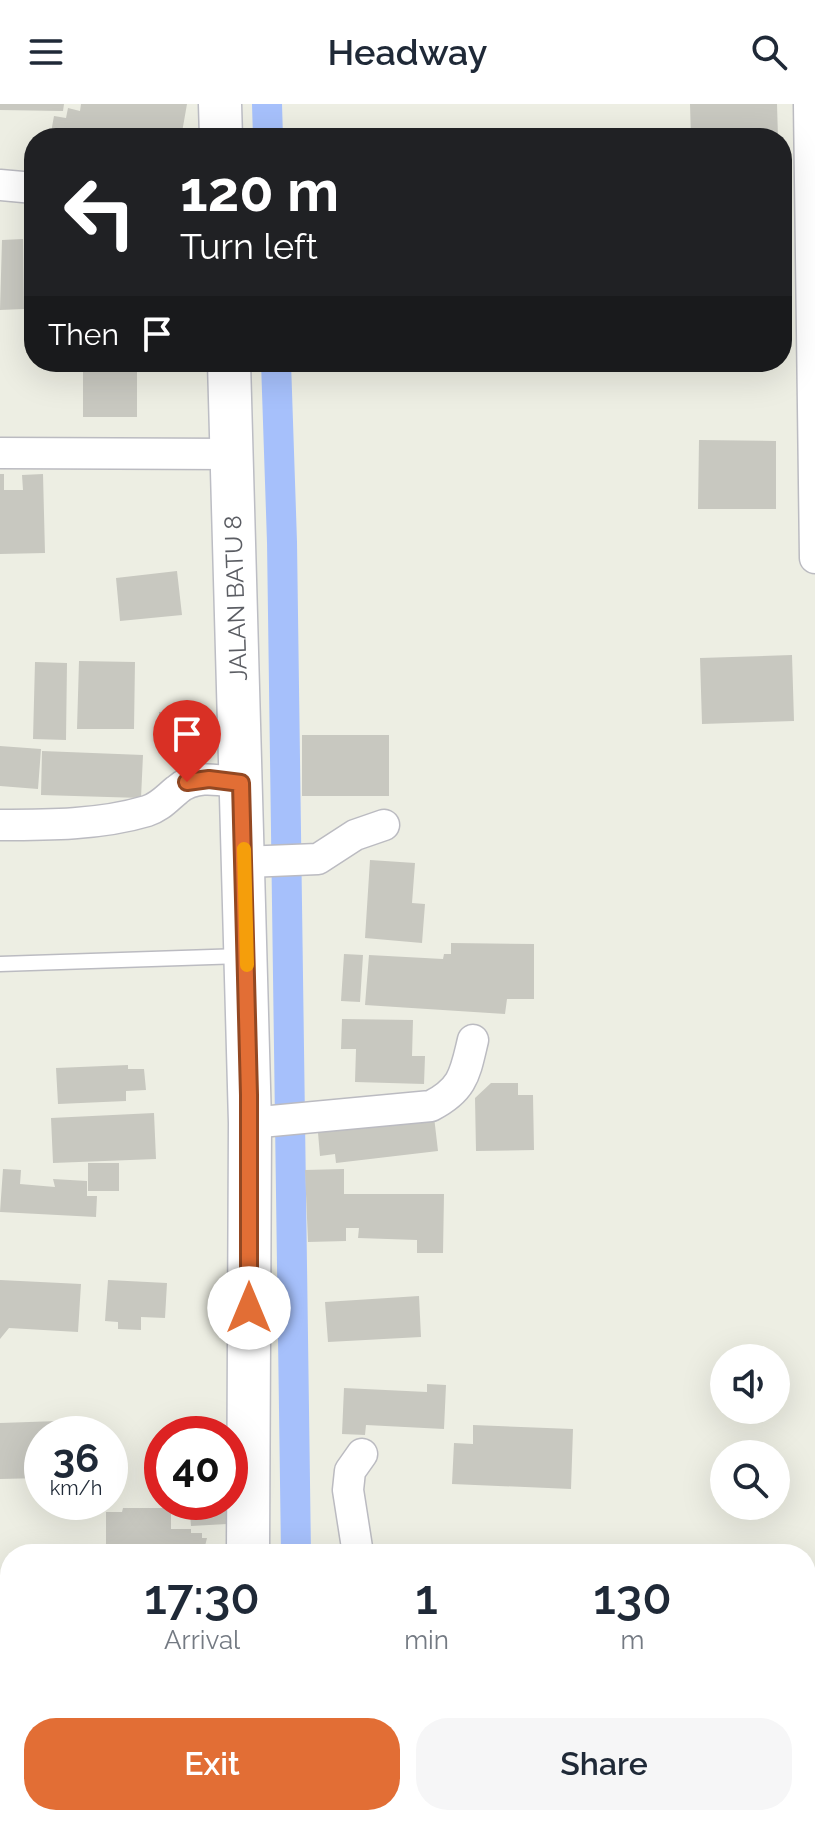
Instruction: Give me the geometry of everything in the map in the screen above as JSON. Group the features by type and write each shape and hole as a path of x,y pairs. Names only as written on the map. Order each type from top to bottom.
{"street":[{"path":"220,104 221,128"},
{"path":"809,104 815,558"},
{"path":"0,185 24,187"},
{"name":"JALAN BATU 8","path":"229,372 241,783 257,861 247,956 265,1122 248,1544"},
{"path":"0,453 232,454"},
{"path":"0,825 54,825 132,814 163,803 187,782 209,779 241,783"},
{"path":"257,861 318,859 355,835 384,825"},
{"path":"265,1122 431,1106 450,1096 464,1077 473,1040"},
{"path":"356,1544 348,1490 350,1471 362,1454"}],"lane":[{"path":"0,964 247,956"}],"building":[{"path":"0,104 64,104 63,111 0,110"},
{"path":"81,104 187,104 183,128 52,128 54,116 66,118 68,108 80,111"},
{"path":"690,104 777,104 778,128 691,128"},
{"path":"23,239 24,309 0,310 2,240"},
{"path":"83,372 137,372 137,417 83,417"},
{"path":"699,440 776,441 776,509 698,509"},
{"path":"0,474 4,474 4,490 23,490 22,475 43,474 45,553 0,554"},
{"path":"177,571 182,615 120,621 116,578"},
{"path":"792,655 794,721 702,724 700,658"},
{"path":"79,661 135,662 134,729 77,729"},
{"path":"35,662 67,663 66,740 33,739"},
{"path":"176,711 177,723 159,723 159,712"},
{"path":"302,735 389,735 389,796 302,796"},
{"path":"0,746 41,749 38,789 0,786"},
{"path":"42,751 143,755 141,798 41,795"},
{"path":"370,860 415,863 412,903 425,904 422,943 365,938"},
{"path":"451,943 534,944 534,999 507,999 505,1014 365,1005 369,955 443,959 444,954 451,954"},
{"path":"344,954 363,955 360,1002 341,1001"},
{"path":"342,1019 413,1020 412,1056 425,1056 424,1084 355,1082 356,1049 341,1049"},
{"path":"128,1065 128,1069 144,1069 146,1090 126,1091 126,1101 58,1104 56,1068"},
{"path":"491,1083 518,1083 518,1095 533,1095 534,1150 476,1151 475,1098"},
{"path":"433,1108 438,1151 336,1163 335,1154 320,1156 317,1121"},
{"path":"154,1113 156,1159 53,1163 51,1118"},
{"path":"88,1163 119,1163 119,1191 88,1191"},
{"path":"3,1169 21,1170 20,1184 55,1187 53,1179 87,1181 87,1196 97,1196 96,1217 0,1212"},
{"path":"344,1169 344,1194 444,1194 443,1253 417,1253 417,1240 358,1238 359,1228 346,1228 346,1241 308,1242 305,1170"},
{"path":"0,1280 81,1284 78,1332 9,1328 0,1339"},
{"path":"108,1280 167,1283 165,1318 141,1317 141,1330 118,1329 118,1322 105,1321"},
{"path":"419,1296 421,1337 328,1342 325,1302"},
{"path":"427,1384 446,1385 444,1429 366,1425 365,1435 342,1434 344,1388 427,1392"},
{"path":"24,1422 24,1478 0,1479 0,1423"},
{"path":"473,1425 573,1429 571,1489 452,1484 454,1443 473,1444"},
{"path":"128,1508 144,1508 144,1520 171,1520 171,1529 191,1529 191,1533 202,1533 202,1538 207,1538 206,1544 106,1544 106,1520 128,1520"},
{"path":"190,1520 227,1520 227,1524 191,1526"}],"waterway":[{"path":"267,104 268,128"},
{"path":"276,372 282,542 296,1544"}],"slow traffic":[{"path":"244,849 247,965"}],"route":[{"path":"187,782 209,779 241,783 249,1095 249,1308"}]}
